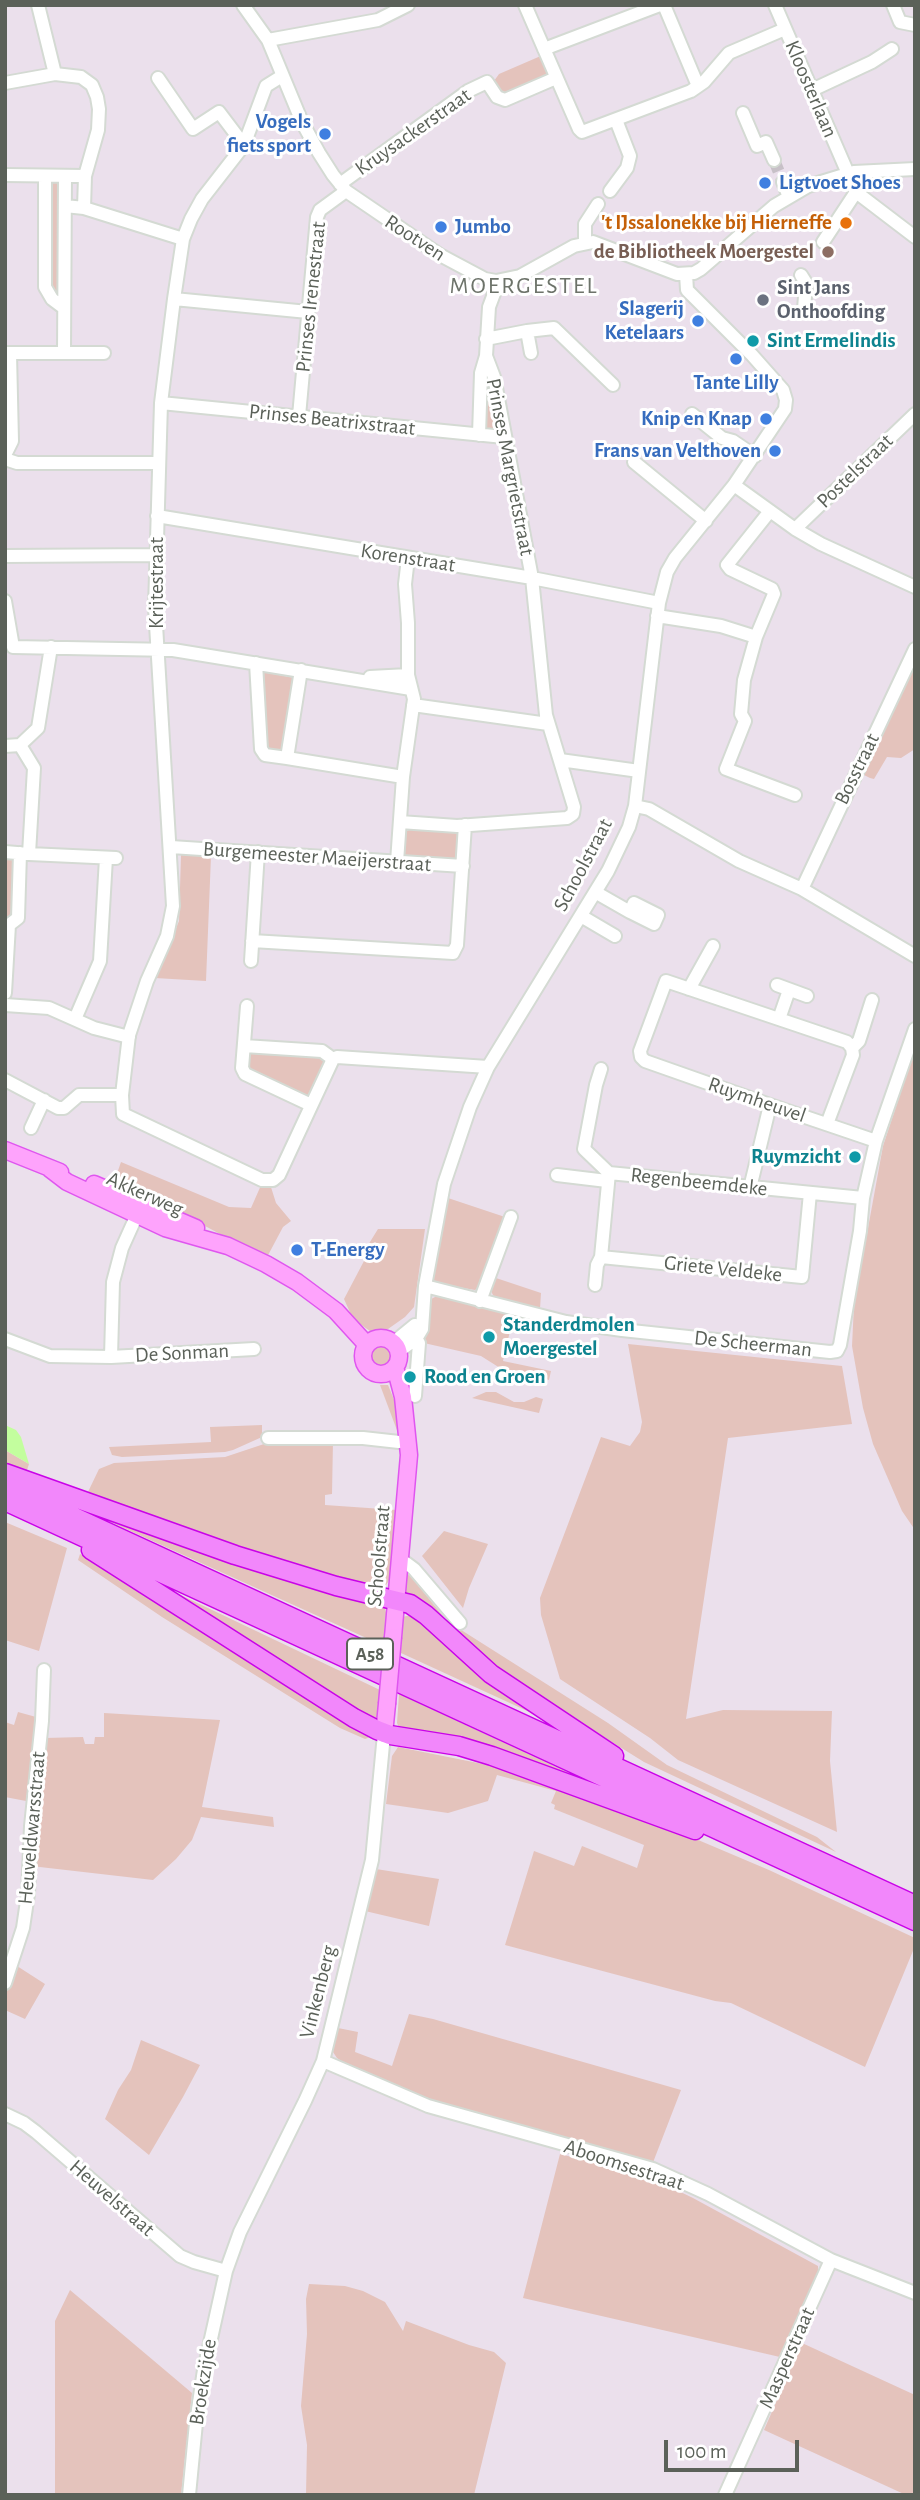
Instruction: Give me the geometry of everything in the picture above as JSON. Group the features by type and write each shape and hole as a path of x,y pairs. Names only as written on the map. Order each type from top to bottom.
{"highway":[{"name":"A58","path":"5,1473 235,1555 336,1586 410,1604 426,1615 491,1674 569,1728 674,1794"},
{"name":"A58","path":"5,1485 915,1905"},
{"name":"A58","path":"5,1502 915,1921"},
{"name":"A58","path":"64,1529 107,1562 384,1734 459,1746 492,1756 794,1865"}],"main road":[{"name":"Akkerweg","path":"5,1150 50,1169 70,1174 139,1209 215,1236 228,1246 297,1282 371,1342"},
{"path":"386,1339 393,1359 372,1371 365,1365 363,1353 371,1342 386,1339"},
{"name":"Schoolstraat","path":"387,1704 409,1455 404,1412 393,1359"},
{"name":"Vinkenberg","path":"384,1734 387,1704"}],"street":[{"path":"38,5 55,74"},
{"name":"Rootven","path":"243,5 268,40 302,122 343,188 440,255 474,274 496,281"},
{"path":"268,40 379,20 408,5"},
{"path":"525,5 582,132 698,86 729,52 785,29"},
{"path":"544,49 662,5 698,86"},
{"name":"Kloosterlaan","path":"775,5 846,174"},
{"path":"893,5 900,22 915,25"},
{"path":"812,90 872,62 892,49"},
{"path":"5,83 55,74 80,77 92,85 97,97 98,130 85,176 84,208"},
{"name":"Krijtestraat","path":"282,76 266,86 244,145 202,199 183,239 161,403 157,516 157,649 173,906 171,921 147,981 129,1037 122,1095 123,1114 262,1180 273,1180 279,1175 311,1105"},
{"path":"158,78 193,129 219,112 244,145"},
{"name":"Kruysackerstraat","path":"343,188 467,91 487,82 497,97 505,100 556,78"},
{"path":"743,113 757,146 766,142 774,160"},
{"path":"610,191 627,168 630,156 616,120"},
{"path":"496,281 520,276 574,246 585,243 601,244 670,271 686,274 701,269 755,221 808,186 846,174 915,169"},
{"path":"846,174 856,192 915,237"},
{"path":"5,175 85,176"},
{"path":"45,176 45,287 52,299 64,308"},
{"path":"64,352 65,176"},
{"path":"783,183 789,197"},
{"name":"Prinses Irenestraat","path":"299,416 317,217 320,210 343,188"},
{"path":"822,242 856,192"},
{"path":"585,243 584,225 598,204"},
{"path":"65,206 84,208 183,239"},
{"name":"Schoolstraat","path":"415,1396 419,1343 413,1335 422,1329 425,1286 444,1184 461,1128 488,1068 596,892 620,846 635,806 658,610 667,572 755,456 785,409 783,390 687,290 686,274"},
{"path":"801,275 806,283 804,309"},
{"name":"Prinses Margrietstraat","path":"480,435 481,373 486,356 489,307 496,281"},
{"path":"174,299 308,312"},
{"path":"486,339 554,328 613,385"},
{"path":"527,331 531,353"},
{"path":"104,353 8,353 12,441 5,457 17,463 158,463"},
{"name":"Prinses Margrietstraat","path":"465,825 567,818 573,814 574,807 548,724 532,578 494,377 486,356"},
{"name":"Prinses Beatrixstraat","path":"161,403 504,437"},
{"path":"692,414 722,438 733,441 755,456"},
{"name":"Postelstraat","path":"795,528 915,414"},
{"path":"634,462 706,521"},
{"path":"734,485 821,544 915,587"},
{"path":"771,511 727,565 730,569 772,589 774,594 756,637 744,680 741,714 745,721 726,769 795,796"},
{"name":"Korenstraat","path":"157,516 532,578 756,637"},
{"path":"5,556 157,555"},
{"path":"397,862 403,778 413,705 408,675 405,584 408,558"},
{"path":"5,601 9,652 51,648 173,650 411,689"},
{"path":"5,746 20,745 38,728 51,648"},
{"name":"Bosstraat","path":"802,889 915,649"},
{"path":"256,663 261,749 265,755 403,778"},
{"path":"287,758 300,670"},
{"path":"344,677 408,675"},
{"path":"413,705 548,724"},
{"path":"5,993 7,925 18,918 34,768 20,745"},
{"path":"560,760 639,772"},
{"path":"635,806 649,809 738,861 802,889 915,956"},
{"path":"253,940 453,953 457,945 465,825 400,822"},
{"name":"Burgemeester Maeijerstraat","path":"171,847 463,866"},
{"path":"5,852 111,858 100,961 75,1019"},
{"path":"251,961 258,852"},
{"path":"596,892 630,912"},
{"path":"581,916 615,936"},
{"path":"713,946 689,989 847,1042 852,1048 853,1055 827,1124"},
{"name":"Ruymheuvel","path":"689,989 666,981 640,1057 876,1141"},
{"path":"779,1019 783,988 807,996"},
{"path":"852,1048 859,1041 872,1000"},
{"path":"5,1005 49,1008 94,1028 129,1037"},
{"path":"247,1006 242,1068 245,1074 311,1105 333,1059 342,1056 488,1068"},
{"name":"De Scheerman","path":"425,1286 542,1317 611,1328 837,1351 853,1276 863,1198 876,1141 915,1030"},
{"path":"244,1046 322,1051 333,1059"},
{"name":"Regenbeemdeke","path":"601,1069 584,1149 608,1177"},
{"path":"5,1080 64,1108 79,1096 122,1095"},
{"path":"31,1128 44,1100"},
{"path":"750,1188 770,1105"},
{"name":"Regenbeemdeke","path":"556,1175 863,1198"},
{"path":"595,1285 597,1265 601,1257 608,1177"},
{"name":"Griete Veldeke","path":"601,1257 802,1277 810,1193"},
{"name":"De Sonman","path":"111,1357 113,1282 117,1263 139,1209"},
{"path":"480,1301 511,1217"},
{"path":"393,1359 413,1335"},
{"name":"De Sonman","path":"5,1339 50,1356 111,1357 254,1349"},
{"path":"268,1438 363,1438 399,1441"},
{"path":"400,1562 414,1569 460,1623"},
{"name":"Heuveldwarsstraat","path":"5,1983 23,1928 28,1894 44,1670"},
{"name":"Vinkenberg","path":"226,2272 240,2232 323,2060 372,1860 384,1734"},
{"name":"Aboomsestraat","path":"323,2060 428,2106 653,2169 708,2194 831,2260 915,2293"},
{"name":"Heuvelstraat","path":"5,2114 36,2132 180,2256 226,2272"},
{"name":"Masperstraat","path":"725,2495 831,2260"},
{"name":"Broekzijde","path":"190,2495 204,2370 226,2272"}],"shaded area":[{"path":"543,55 549,69 548,76 505,97 494,81 499,74"},
{"path":"56,180 59,183 58,296 50,291 50,181"},
{"path":"487,371 499,430 497,431 485,428"},
{"path":"915,662 915,749 901,758 887,757 874,779 870,778 862,774"},
{"path":"262,672 295,678 282,752 268,748 264,731"},
{"path":"411,829 459,832 458,860 403,858 405,832"},
{"path":"181,855 211,856 206,981 155,978 179,921"},
{"path":"5,856 15,857 10,921 5,921"},
{"path":"915,1049 915,1530 902,1511 873,1444 863,1408 852,1346 854,1305 883,1146"},
{"path":"253,1051 328,1056 311,1099 250,1072 250,1053"},
{"path":"121,1162 229,1207 251,1208 262,1183 270,1184 276,1203 291,1221 283,1227 266,1259 207,1227 113,1185"},
{"path":"445,1197 505,1217 482,1285 475,1290 434,1283 432,1280"},
{"path":"378,1229 425,1229 414,1307 388,1329 370,1331 353,1319 344,1299 364,1261 365,1250"},
{"path":"496,1278 541,1293 540,1309 494,1297 491,1291"},
{"path":"439,1295 514,1314 503,1361 551,1371 549,1380 500,1368 481,1356 424,1343 431,1299"},
{"path":"381,1344 389,1348 393,1356 389,1364 381,1368 373,1364 369,1356 373,1348"},
{"path":"628,1344 842,1366 852,1424 728,1438 686,1719 723,1710 832,1711 830,1761 837,1832 678,1760 650,1738 560,1679 541,1615 540,1598 601,1437 630,1446 640,1432 642,1422"},
{"path":"380,1385 388,1385 395,1402 401,1429 398,1433"},
{"path":"486,1392 496,1392 514,1402 524,1402 536,1397 543,1399 539,1413 472,1398"},
{"path":"5,1425 16,1430 21,1437 29,1464 5,1450"},
{"path":"262,1425 262,1437 225,1452 122,1457 112,1455 109,1447 211,1442 210,1427"},
{"path":"273,1441 333,1441 332,1494 325,1495 325,1505 397,1510 392,1576 386,1585 373,1588 249,1552 87,1494 99,1469 114,1463 225,1457"},
{"path":"5,1450 29,1464 27,1470 58,1484 5,1466"},
{"path":"60,1499 384,1605 387,1616 384,1646"},
{"path":"5,1522 67,1548 39,1651 5,1640"},
{"path":"444,1531 488,1544 463,1608 422,1556"},
{"path":"80,1554 95,1561 369,1737 365,1739 340,1728 162,1617 78,1560"},
{"path":"407,1570 416,1575 413,1579 447,1621 608,1723 667,1765 817,1837 836,1852 644,1762 496,1670 404,1595"},
{"path":"168,1589 380,1690 378,1716 371,1722"},
{"path":"412,1615 549,1721 401,1653 402,1617"},
{"path":"399,1694 610,1792 401,1732 397,1723"},
{"path":"18,1712 36,1717 36,1735 26,1801 5,1797 5,1722 14,1725"},
{"path":"104,1713 220,1720 202,1807 273,1817 274,1827 201,1817 192,1840 153,1880 31,1866 45,1738 83,1737 85,1744 94,1744 95,1737 104,1737"},
{"path":"398,1747 488,1765 658,1823 769,1870 915,1938 915,1946 865,2067 731,2003 505,1945 534,1851 574,1866 582,1846 637,1868 644,1845 554,1809 555,1805 551,1803 556,1791 497,1775 488,1801 448,1813 386,1804 392,1756"},
{"path":"376,1869 439,1879 429,1926 365,1911"},
{"path":"17,1966 45,1984 25,2019 5,2010 5,1996"},
{"path":"409,2014 681,2090 652,2165 419,2099 348,2066 333,2052 338,2028 358,2032 355,2052 392,2066"},
{"path":"141,2040 200,2065 149,2155 105,2119 118,2090 131,2070"},
{"path":"560,2154 666,2185 818,2266 818,2272 780,2357 523,2298"},
{"path":"309,2284 345,2286 363,2291 385,2302 403,2331 406,2321 494,2352 506,2363 474,2495 306,2495 307,2445 301,2406"},
{"path":"70,2290 192,2393 181,2495 55,2495 55,2321"},
{"path":"802,2343 915,2395 915,2495 906,2495 764,2430"}],"tunnel":[{"path":"774,160 783,182"}],"place":[{"name":"Vogels fiets sport","path":"325,134"},
{"name":"Ligtvoet Shoes","path":"765,183"},
{"name":"'t IJssalonekke bij Hierneffe","path":"846,223"},
{"name":"Jumbo","path":"441,227"},
{"name":"de Bibliotheek Moergestel","path":"828,252"},
{"name":"Sint Jans Onthoofding","path":"763,300"},
{"name":"Slagerij Ketelaars","path":"698,321"},
{"name":"Sint Ermelindis","path":"753,341"},
{"name":"Tante Lilly","path":"736,359"},
{"name":"Knip en Knap","path":"766,419"},
{"name":"Frans van Velthoven","path":"775,451"},
{"name":"Ruymzicht","path":"855,1157"},
{"name":"T-Energy","path":"297,1250"},
{"name":"Standerdmolen Moergestel","path":"489,1337"},
{"name":"Rood en Groen","path":"410,1377"}],"district":[{"name":"MOERGESTEL","path":"524,286"}]}
